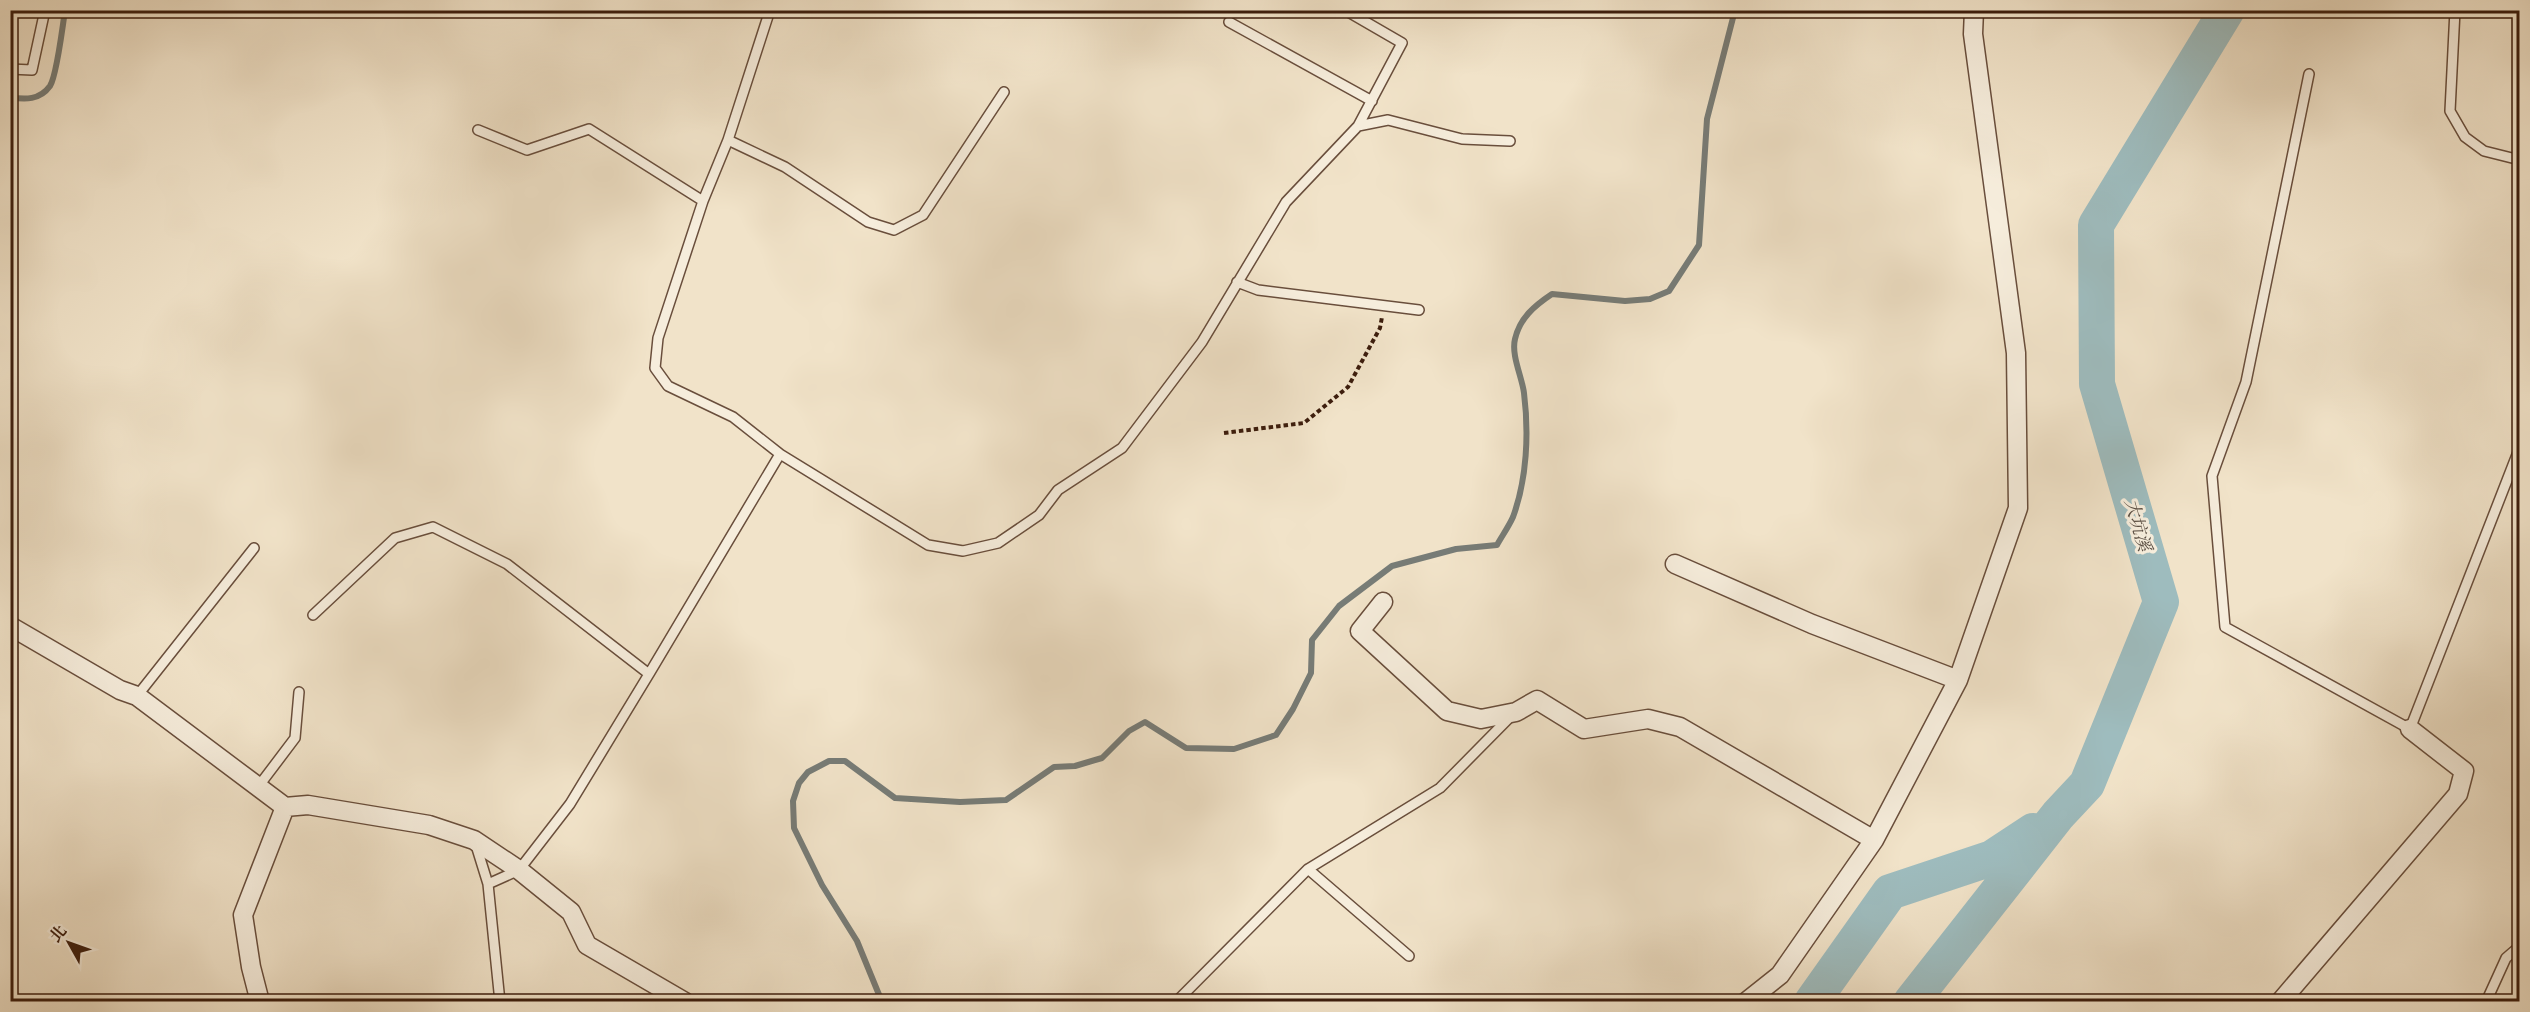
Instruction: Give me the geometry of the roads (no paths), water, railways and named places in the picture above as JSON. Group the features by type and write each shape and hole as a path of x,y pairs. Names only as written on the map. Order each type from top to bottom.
{"street":[{"path":"1746,1002 1780,975 1874,840 1958,680 2018,508 2016,353 1973,34 1974,10"},
{"path":"1675,564 1812,624 1958,680"},
{"path":"1383,602 1360,631 1447,711 1481,719 1516,712 1537,700 1584,729 1648,719 1680,727 1874,840"},
{"path":"10,626 120,690 137,696 285,807 308,805 429,825 474,840 519,870 571,912 587,945 686,1002"},
{"path":"2280,1002 2458,794 2464,771 2410,729"},
{"path":"260,1002 251,967 243,915 285,807"}],"lane":[{"path":"10,69 32,70 45,10"},
{"path":"770,10 728,140 703,201 658,338 655,368 668,386 733,417 780,454 928,545 963,551 998,543 1038,514 1058,490 1122,448 1202,342 1286,202 1358,126 1402,43 1346,10"},
{"path":"2455,10 2450,111 2465,137 2484,151 2520,160"},
{"path":"1229,22 1372,101"},
{"path":"2309,74 2246,382 2212,476 2225,627 2410,729 2520,447"},
{"path":"728,140 785,168 868,222 894,230 923,215 1004,92"},
{"path":"1358,126 1388,120 1462,139 1510,141"},
{"path":"478,130 527,150 589,129 703,201"},
{"path":"1237,282 1258,290 1419,310"},
{"path":"488,884 519,870 570,804 780,454"},
{"path":"313,615 395,538 433,527 507,564 649,674"},
{"path":"137,696 254,548"},
{"path":"258,787 295,738 299,692"},
{"path":"1176,1002 1308,869 1440,788 1516,712"},
{"path":"474,840 488,884 500,1002"},
{"path":"1308,869 1409,956"},
{"path":"2486,1002 2506,958 2520,946"}],"waterway":[{"path":"10,97 32,98 42,94 50,86 57,62 65,10"},
{"path":"882,1002 857,941 822,885 794,828 793,801 799,783 808,772 829,761 845,761 895,798 960,802 1006,800 1054,767 1075,766 1102,758 1129,731 1145,722 1186,748 1234,749 1276,735 1293,709 1311,673 1312,640 1339,606 1392,566 1456,549 1497,545 1513,517 1524,472 1526,408 1514,345 1520,325 1529,313 1552,294 1625,301 1650,299 1669,291 1699,245 1707,119 1735,10"},
{"name":"大坑溪","path":"1911,1002 2058,815 2087,784 2161,602 2097,384 2096,225 2227,10"},
{"path":"1812,1002 1890,892 1992,858 2033,831"}]}
